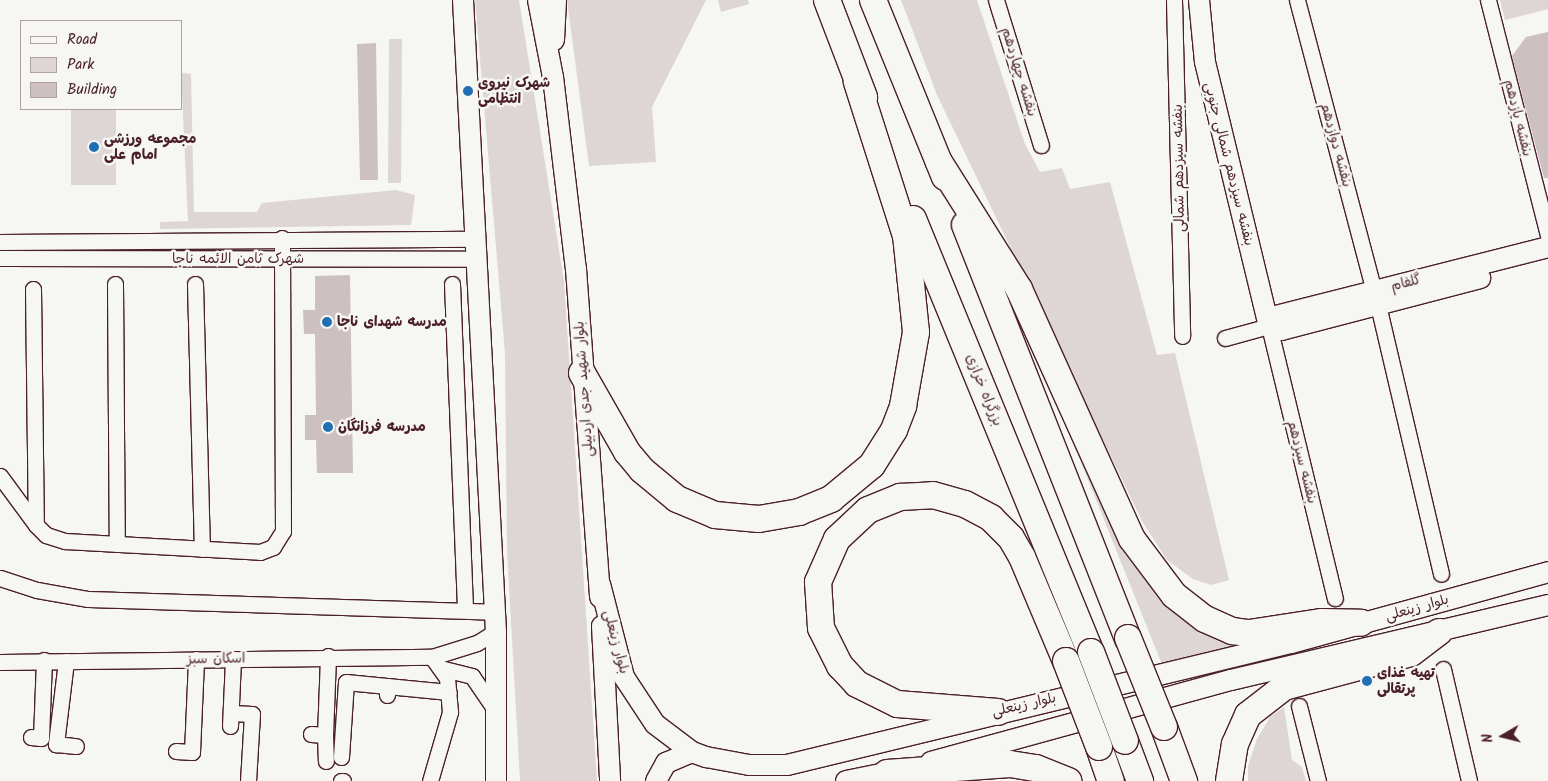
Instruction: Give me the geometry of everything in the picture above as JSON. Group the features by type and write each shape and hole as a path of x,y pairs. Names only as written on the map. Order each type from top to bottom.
{"highway":[{"name":"بزرگراه خرازی","path":"827,0 857,82 1091,652 1140,781"},
{"path":"873,0 1184,781"},
{"path":"582,373 642,470 677,499 715,515 759,519 799,512 831,499 872,465 894,430 903,406 916,332 914,284 906,236 857,82"},
{"path":"939,162 1020,290 1132,539 1174,595 1205,619 1232,631 1248,633 1322,622 1361,623"},
{"path":"998,712 898,704 857,684 840,666 821,628 818,582 837,539 868,510 900,497 933,494 965,504 991,518 1011,538 1022,557 1066,661 1112,781"},
{"path":"1229,781 1235,744 1248,715 1284,686 1411,653 1439,632"},
{"path":"887,773 1010,764 1036,768 1068,781"}],"main road":[{"path":"463,0 495,621 496,781"},
{"name":"بلوار شهید جدی اردبیلی","path":"538,0 553,77 576,269 582,373 600,584 610,781"},
{"path":"553,77 556,0"},
{"name":"بنفشه سیزدهم شمالی جنوبی","path":"1199,0 1204,62 1269,326"},
{"name":"گلفام","path":"1376,298 1548,247"},
{"name":"گلفام","path":"1269,326 1276,316 1376,298 1548,260"},
{"name":"بلوار زینعلی","path":"600,584 624,677 655,724 692,752 736,763 787,765 1361,623 1548,572"},
{"name":"بلوار زینعلی","path":"846,781 887,773 1231,680 1548,606"},
{"path":"656,781 666,763 692,752"}],"street":[{"name":"بنفشه چهاردهم","path":"996,0 1041,145"},
{"name":"بنفشه سیزدهم شمالی","path":"1174,0 1182,336"},
{"name":"بنفشه دوازدهم","path":"1297,0 1376,298 1441,574"},
{"name":"بنفشه یازدهم","path":"1488,0 1548,236"},
{"name":"شهرک ثامن الائمه ناجا","path":"7,242 282,238 477,249"},
{"path":"0,476 36,525 46,535 65,541 260,552 273,547 283,532 282,238"},
{"path":"7,242 7,258"},
{"name":"شهرک ثامن الائمه ناجا","path":"7,258 282,259 477,249"},
{"path":"115,284 117,544"},
{"path":"195,284 202,550"},
{"path":"452,284 465,610"},
{"path":"33,289 36,525"},
{"name":"گلفام","path":"1225,338 1269,326"},
{"name":"بنفشه سیزدهم","path":"1269,326 1336,598"},
{"path":"0,578 37,590 88,599 465,610 495,621"},
{"name":"اسکان سبز","path":"436,663 477,643 495,621"},
{"path":"326,761 318,734 328,656"},
{"name":"اسکان سبز","path":"0,662 328,656 436,663 472,676 496,710"},
{"path":"176,751 192,752 196,659"},
{"path":"234,659 231,720 252,714 248,781"},
{"path":"31,737 41,738 44,660"},
{"path":"66,661 56,744 76,746"},
{"path":"430,781 450,712 447,678 436,663"},
{"path":"1442,670 1469,781"},
{"path":"341,757 346,682 387,691 448,692"},
{"path":"1299,706 1318,781"}],"green space":[{"path":"475,0 519,0 564,281 597,781 520,781 507,552 505,353"},
{"path":"567,0 706,0 652,107 656,162 589,166"},
{"path":"718,0 748,0 749,4 721,12"},
{"path":"901,0 977,0 1025,144 1040,172 1062,168 1070,189 1110,182 1157,355 1175,353 1229,580 1211,585 1193,579 1167,560 1142,521 937,95"},
{"path":"1500,0 1548,0 1548,9 1505,20"},
{"path":"389,39 402,39 401,183 388,183"},
{"path":"182,73 191,74 194,212 257,212 262,203 396,190 415,195 411,225 160,229 160,222 188,221"},
{"name":"مجموعه ورزشی امام علی","path":"71,110 116,110 116,185 71,185"},
{"path":"1012,290 1185,613 1293,635 1163,667"},
{"path":"1284,707 1292,760 1302,767 1306,781 1248,781 1248,766 1257,739 1270,717"}],"building":[{"path":"1548,32 1548,178 1544,178 1512,56 1526,37"},
{"path":"376,43 378,180 360,180 357,44"},
{"path":"350,275 353,473 317,473 316,440 305,440 305,415 316,415 315,334 304,334 303,310 315,310 315,276"}],"place":[{"name":"شهرک نیروی انتظامی","path":"468,91"},
{"name":"مجموعه ورزشی امام علی","path":"94,147"},
{"name":"مدرسه شهدای ناجا","path":"327,322"},
{"name":"مدرسه فرزانگان","path":"328,427"},
{"name":"تهیه غذای پرتقالی","path":"1367,681"}]}
